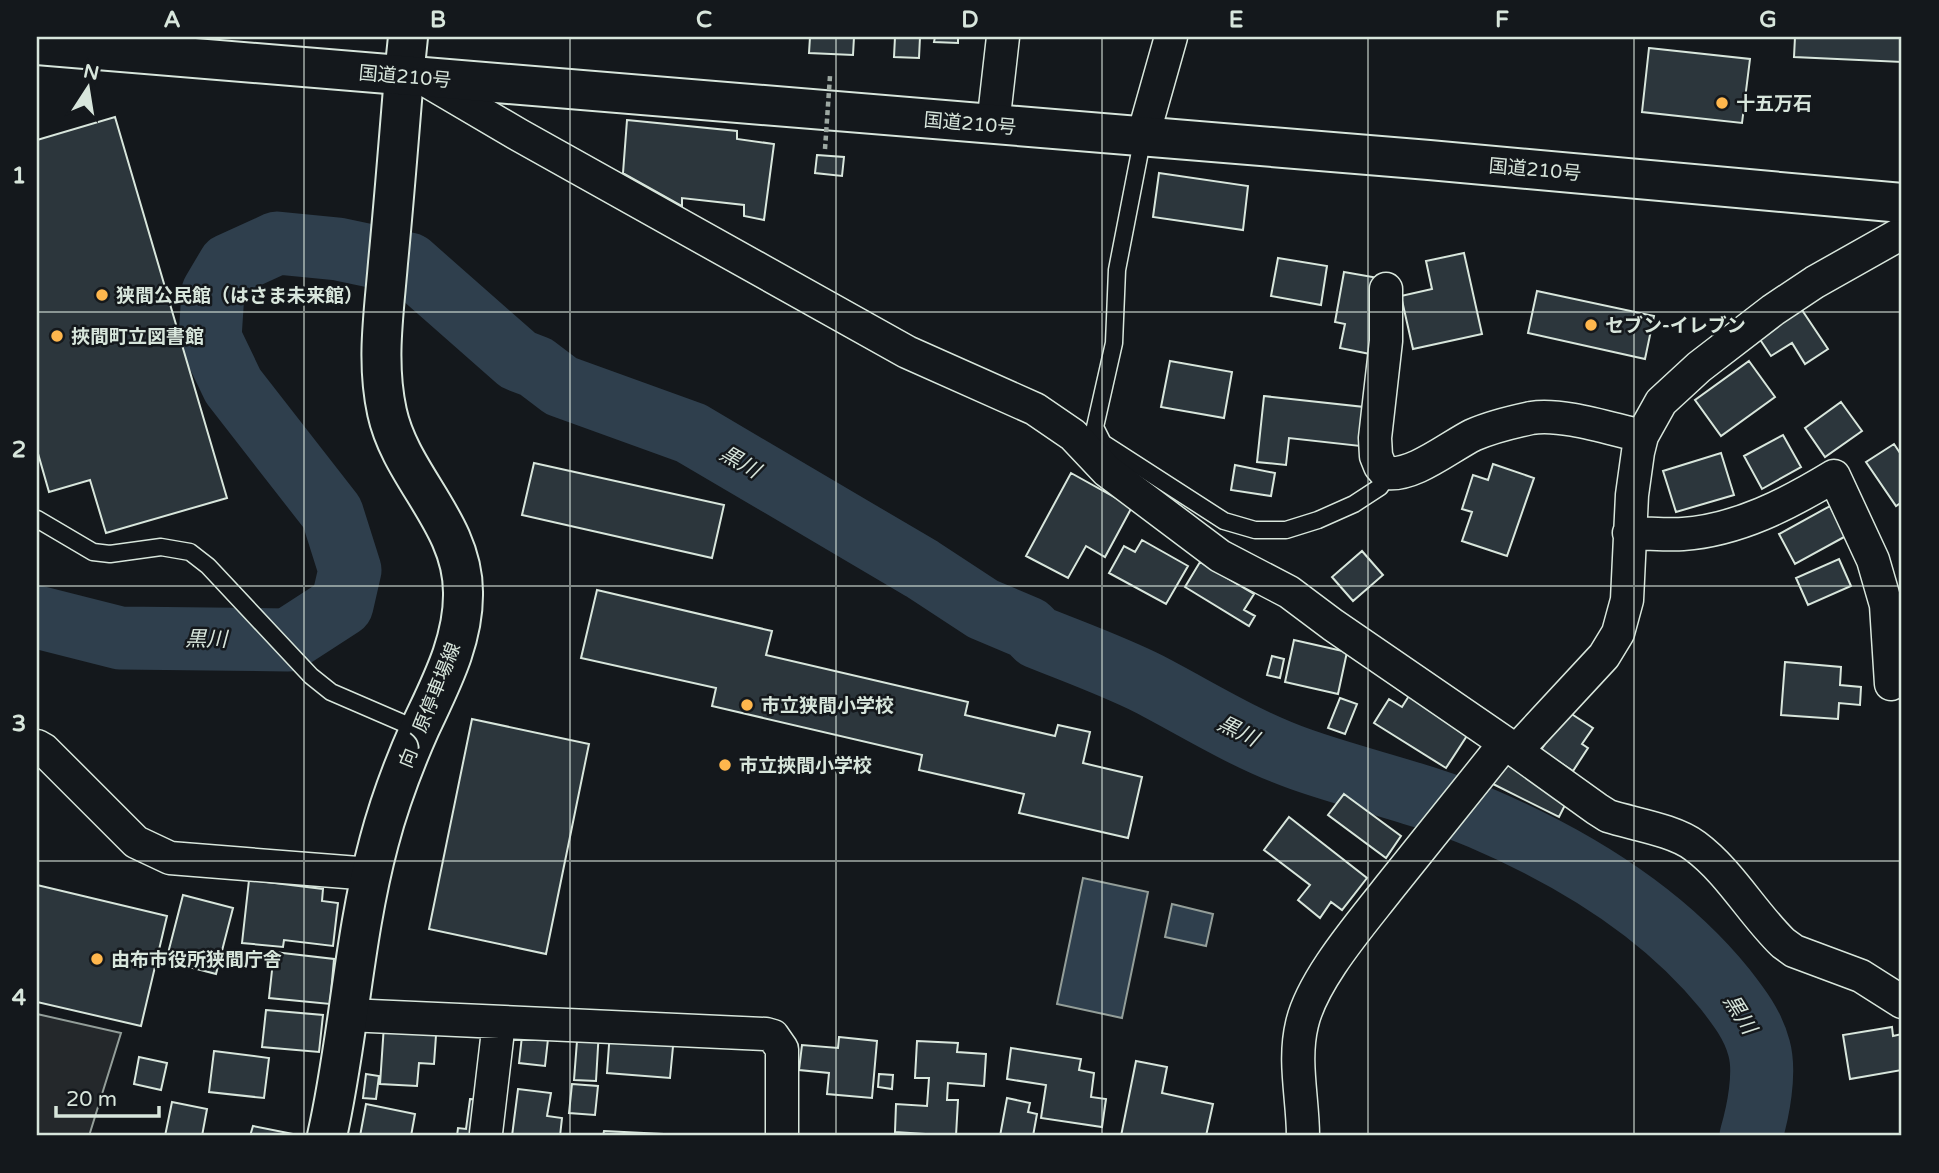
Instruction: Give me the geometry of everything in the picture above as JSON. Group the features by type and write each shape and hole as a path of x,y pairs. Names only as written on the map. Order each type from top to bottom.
{"main road":[{"name":"向ノ原停車場線","path":"327,1136 370,874 388,813 419,730 452,655 460,624 463,593 461,565 453,540 395,441 386,411 380,354 397,157 413,77 408,37"},
{"name":"国道210号","path":"53,43 413,77 1659,179 1902,203"}],"street":[{"path":"993,125 1003,37"},
{"path":"1143,136 1171,37"},
{"path":"413,77 907,352 1035,409 1063,427 1089,437 1107,471 1220,556 1289,592 1507,748 1608,816 1682,838 1695,846 1716,866 1783,943 1794,951 1861,976 1902,1002"},
{"path":"1303,1136 1298,1060 1302,1025 1321,982 1359,926 1442,821 1507,748 1604,656 1618,633 1627,600 1635,469 1642,436 1661,402 1699,367 1791,298 1902,233"},
{"path":"1386,289 1386,341 1375,438 1376,456 1380,466 1389,473 1404,473 1473,435 1527,419 1558,418 1642,436"},
{"path":"1629,533 1682,534 1723,527 1791,503 1834,476 1873,560 1886,605 1891,684"},
{"path":"37,746 136,842 170,858 370,874"},
{"path":"348,1015 773,1036 782,1049 782,1136"},
{"path":"486,1133 499,1022"}],"lane":[{"path":"1143,136 1117,270 1114,343 1089,437 1103,443 1224,521 1255,530 1286,530 1318,520 1354,504 1380,486 1389,473"},
{"path":"37,520 93,552 110,554 161,547 190,552 208,566 311,676 331,692 419,730"}],"path":[{"path":"825,149 830,76"}],"shaded area":[{"path":"37,1014 121,1033 89,1136 37,1136"}],"water":[{"path":"1083,878 1148,892 1122,1018 1057,1004"},
{"path":"1172,904 1213,914 1206,946 1165,937"}],"building":[{"path":"810,37 854,37 853,55 809,53"},
{"path":"895,37 920,37 919,58 894,57"},
{"path":"935,37 958,37 958,43 934,42"},
{"path":"1795,37 1902,37 1902,62 1794,57"},
{"path":"1649,48 1750,59 1742,123 1642,112"},
{"name":"狭間公民館（はさま未来館）","path":"115,117 227,498 106,533 90,480 49,492 37,450 37,140"},
{"path":"627,120 737,131 737,139 774,144 764,220 744,216 744,205 682,198 682,206 623,173"},
{"path":"817,155 844,157 842,176 815,173"},
{"path":"1159,173 1248,186 1243,230 1153,217"},
{"path":"1464,253 1482,334 1413,349 1401,296 1432,289 1426,261"},
{"path":"1278,258 1327,266 1321,305 1271,296"},
{"path":"1344,272 1384,279 1370,354 1340,348 1345,324 1335,322"},
{"name":"セブン-イレブン","path":"1537,291 1654,316 1645,359 1528,333"},
{"path":"1800,307 1828,349 1805,364 1792,343 1771,356 1757,335"},
{"path":"1170,361 1232,372 1224,418 1161,407"},
{"path":"1749,361 1775,397 1721,436 1695,400"},
{"path":"1264,396 1364,407 1360,446 1289,438 1286,465 1257,462"},
{"path":"1841,402 1862,431 1825,457 1805,428"},
{"path":"1783,435 1801,467 1762,489 1744,456"},
{"path":"1894,444 1902,456 1902,502 1896,506 1866,462"},
{"path":"1721,453 1734,495 1676,512 1663,471"},
{"path":"534,463 724,505 712,558 522,515"},
{"path":"1493,464 1534,478 1507,556 1462,541 1472,512 1462,509 1473,475 1488,480"},
{"path":"1235,465 1275,473 1271,496 1231,490"},
{"path":"1071,473 1132,507 1105,557 1086,546 1068,578 1026,556"},
{"path":"1830,506 1846,536 1795,564 1779,534"},
{"path":"1142,540 1188,566 1166,604 1109,573 1124,546 1135,552"},
{"path":"1362,551 1383,575 1353,601 1332,577"},
{"path":"1839,559 1851,586 1808,605 1796,578"},
{"path":"1200,562 1254,594 1244,610 1255,616 1249,626 1185,587"},
{"path":"597,590 772,631 766,655 968,702 965,715 1055,736 1058,725 1090,732 1083,763 1142,777 1128,838 1019,813 1024,794 919,770 922,755 712,706 716,688 581,658"},
{"path":"1294,640 1347,652 1338,694 1285,682"},
{"path":"1272,656 1284,659 1280,678 1267,675"},
{"path":"1785,662 1841,667 1840,685 1861,687 1860,705 1839,703 1838,719 1781,715"},
{"path":"1412,691 1472,728 1446,768 1374,723 1389,699 1402,707"},
{"path":"1340,698 1357,704 1345,734 1328,728"},
{"path":"1567,711 1593,728 1582,744 1588,748 1573,771 1541,750"},
{"path":"472,719 589,744 546,954 429,929"},
{"path":"1508,755 1567,801 1559,817 1493,784"},
{"path":"1344,794 1401,836 1386,858 1328,815"},
{"path":"1289,817 1367,878 1342,910 1331,902 1320,918 1298,900 1310,885 1264,850"},
{"path":"249,880 323,889 322,901 338,903 333,946 284,940 283,947 242,943"},
{"name":"由布市役所狭間庁舎","path":"37,885 167,916 141,1026 37,1002"},
{"path":"183,895 233,908 216,974 166,961"},
{"path":"274,952 334,959 330,1004 269,998"},
{"path":"266,1010 323,1015 319,1052 262,1047"},
{"path":"437,1021 434,1064 419,1063 417,1086 380,1084 384,1025"},
{"path":"1892,1027 1893,1036 1902,1034 1902,1070 1850,1079 1843,1035"},
{"path":"578,1028 599,1030 596,1081 574,1080"},
{"path":"610,1031 674,1036 670,1078 607,1073"},
{"path":"522,1036 548,1039 545,1066 519,1063"},
{"path":"839,1037 877,1041 872,1098 827,1094 829,1073 799,1070 802,1045 838,1048"},
{"path":"917,1041 958,1043 957,1052 986,1054 984,1086 948,1083 947,1100 958,1100 956,1136 895,1132 896,1104 927,1106 929,1078 915,1078"},
{"path":"1011,1048 1081,1059 1079,1070 1094,1073 1091,1097 1106,1099 1102,1127 1041,1118 1046,1085 1007,1079"},
{"path":"214,1051 269,1058 264,1098 209,1092"},
{"path":"139,1057 167,1063 161,1090 134,1084"},
{"path":"1136,1061 1167,1067 1162,1093 1213,1104 1206,1136 1121,1136"},
{"path":"366,1074 379,1076 376,1099 363,1098"},
{"path":"879,1074 893,1075 892,1089 878,1087"},
{"path":"572,1084 598,1086 595,1115 569,1113"},
{"path":"518,1089 551,1093 547,1116 562,1118 560,1136 512,1136"},
{"path":"1007,1098 1030,1103 1028,1112 1037,1114 1033,1136 1000,1136"},
{"path":"470,1099 484,1100 479,1136 457,1136 458,1128 466,1129"},
{"path":"172,1102 207,1109 202,1136 165,1136"},
{"path":"366,1104 415,1114 411,1136 360,1136"},
{"path":"253,1126 303,1136 250,1136"},
{"path":"604,1131 663,1134 663,1136 603,1136"}],"waterway":[{"name":"黒川","path":"37,617 120,638 288,640 342,605 350,570 332,513 233,386 210,338 213,292 229,265 277,243 338,249 409,264 518,360 536,367 561,386 691,433 922,569 983,609 1028,628 1037,637 1135,677 1242,734 1280,751 1322,767 1436,801 1515,833 1549,850 1613,889 1644,911 1700,961 1725,989 1749,1024 1759,1048 1762,1069 1751,1136"}],"place":[{"name":"十五万石","path":"1722,103"},
{"name":"狭間公民館（はさま未来館）","path":"102,295"},
{"name":"セブン-イレブン","path":"1591,325"},
{"name":"挾間町立図書館","path":"57,336"},
{"name":"市立狭間小学校","path":"747,705"},
{"name":"市立挾間小学校","path":"725,765"},
{"name":"由布市役所狭間庁舎","path":"97,959"}]}
